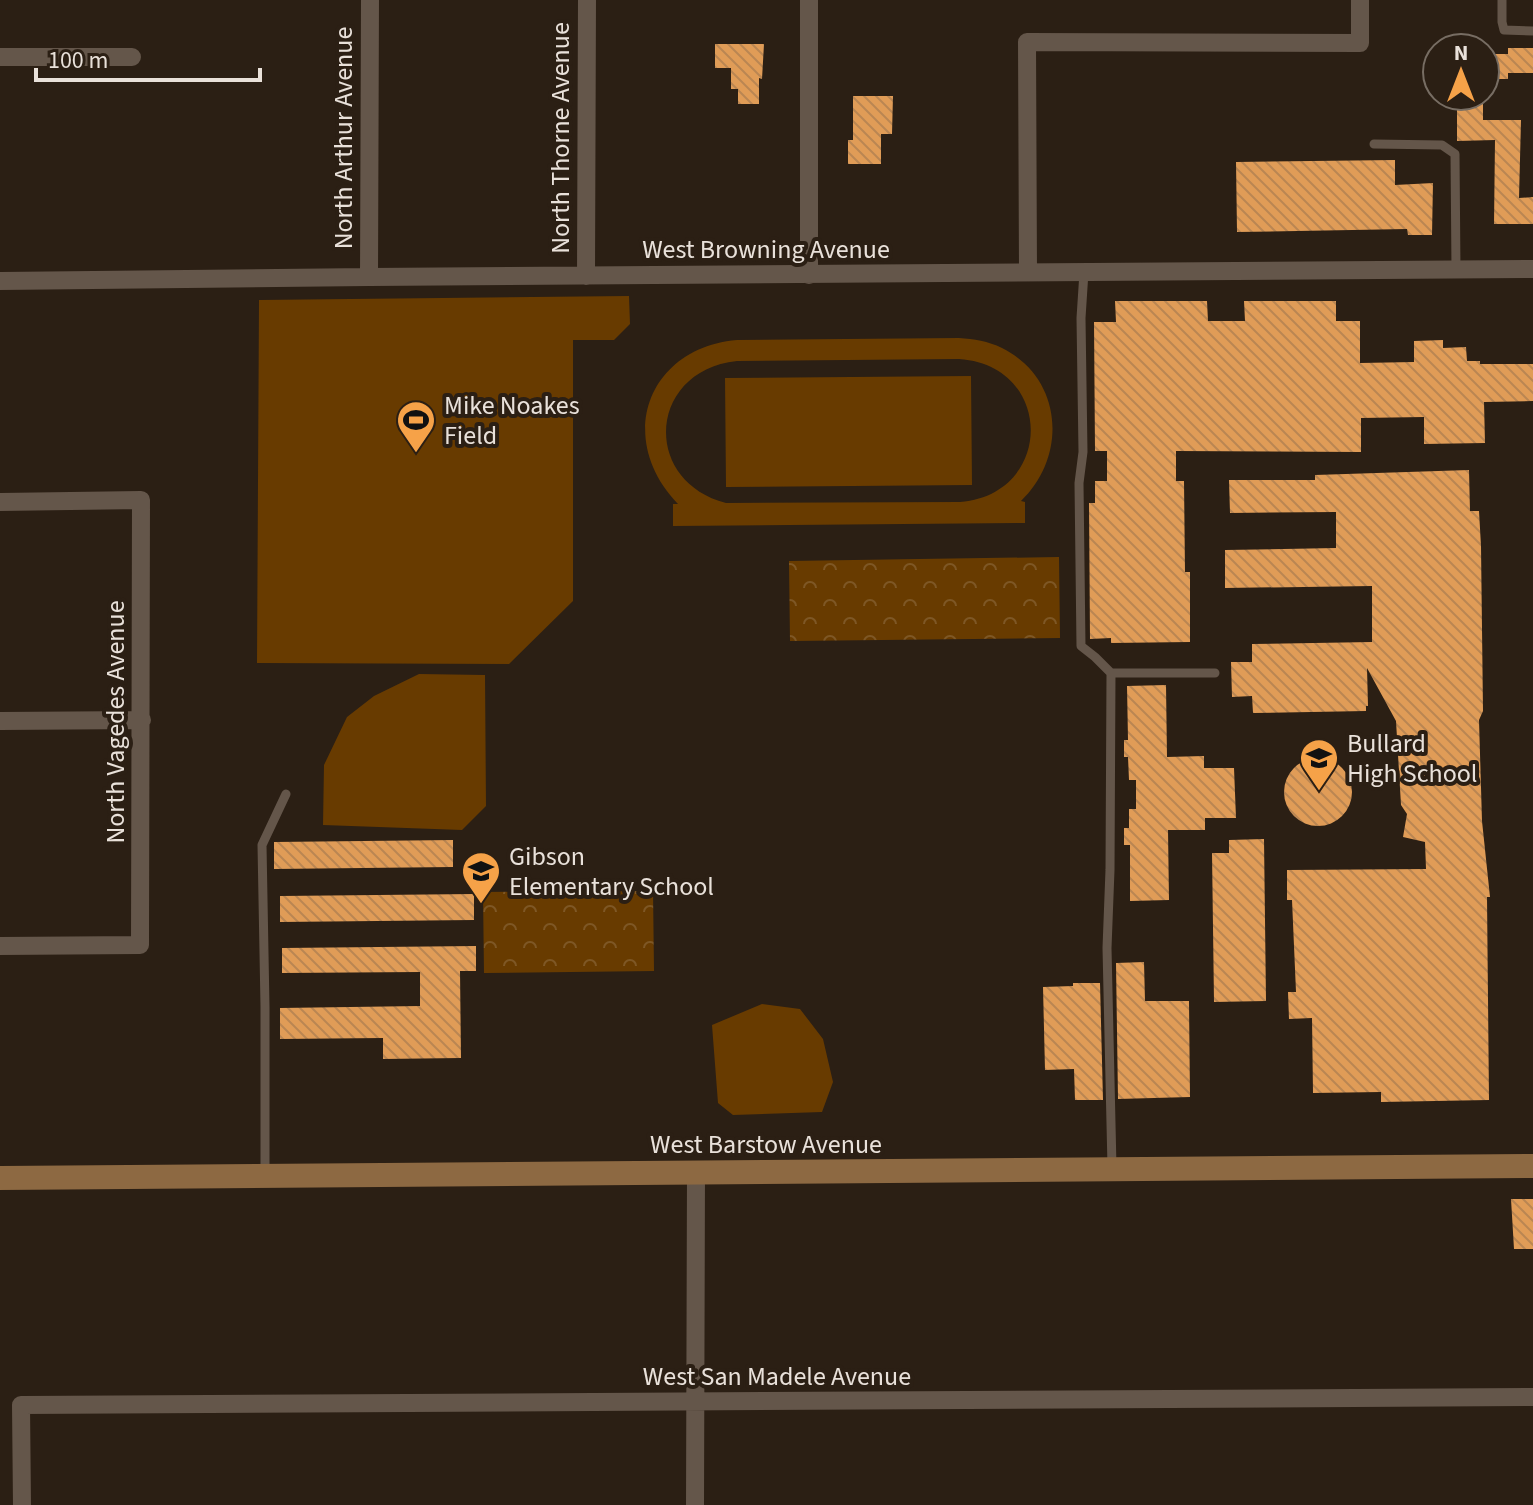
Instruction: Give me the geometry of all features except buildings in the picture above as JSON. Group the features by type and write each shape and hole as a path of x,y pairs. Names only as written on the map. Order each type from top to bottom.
{"street":[{"name":"North Arthur Avenue","path":"369,277 370,0"},
{"name":"North Thorne Avenue","path":"586,276 587,0"},
{"path":"809,0 809,275"},
{"path":"1028,272 1027,42 1360,43 1360,0"},
{"path":"0,57 132,57"},
{"name":"West Browning Avenue","path":"0,281 1533,269"},
{"name":"North Vagedes Avenue","path":"0,502 141,500 142,720 140,945 0,946"},
{"path":"0,721 142,720"},
{"name":"West Barstow Avenue","path":"0,1178 1533,1166"},
{"path":"695,1505 696,1172"},
{"name":"West San Madele Avenue","path":"22,1505 21,1405 1533,1397"}],"lane":[{"path":"1502,0 1504,30 1533,31"},
{"path":"1374,144 1442,145 1455,154 1456,270"},
{"path":"1084,272 1081,318 1083,452 1079,483 1081,646 1111,673 1215,673"},
{"path":"1111,673 1107,948 1112,1169"},
{"path":"265,1175 262,845 286,794"}],"green space":[{"name":"Mike Noakes Field","path":"629,296 630,324 614,340 573,340 573,601 509,664 257,663 259,300"},
{"path":"959,338 1002,348 1022,361 1037,378 1047,398 1052,419 1052,441 1046,462 1036,483 1021,501 1025,502 1025,523 673,526 673,504 678,504 659,479 648,452 645,426 650,401 662,378 681,360 706,347 737,340","holes":["959,359 990,367 1013,383 1026,405 1031,430 1026,455 1013,477 991,494 960,502 726,503 698,491 679,472 668,450 666,427 672,404 686,384 708,369 737,361"]},
{"path":"971,376 972,485 726,487 725,378"},
{"path":"1059,557 1060,638 790,641 789,561"},
{"path":"419,674 485,675 486,806 462,830 323,825 324,765 347,717 374,696"},
{"path":"653,891 654,971 484,973 483,892"},
{"path":"762,1004 800,1009 823,1039 833,1082 822,1112 733,1115 718,1103 712,1025"}],"place":[{"name":"Mike Noakes Field","path":"416,454"},
{"name":"Bullard High School","path":"1319,792"},
{"name":"Gibson Elementary School","path":"481,905"}]}
